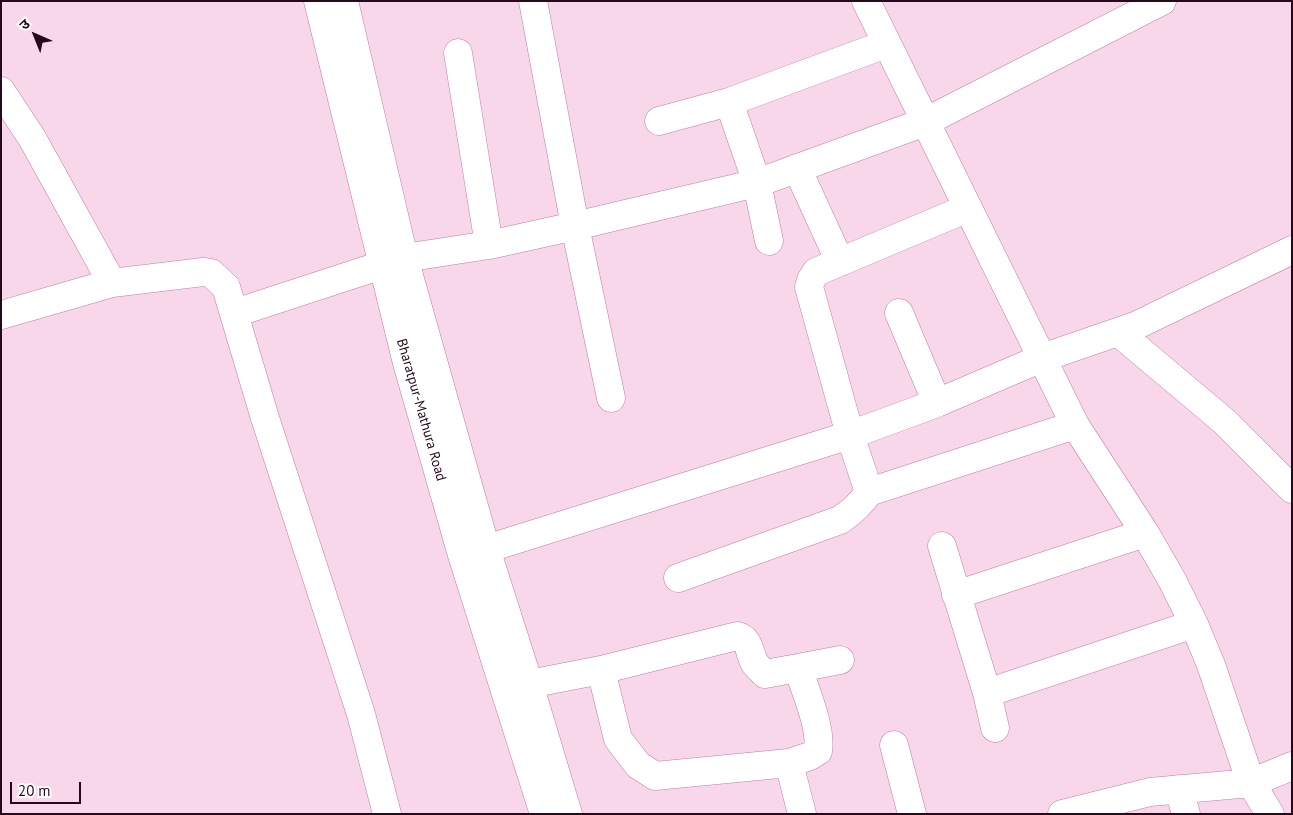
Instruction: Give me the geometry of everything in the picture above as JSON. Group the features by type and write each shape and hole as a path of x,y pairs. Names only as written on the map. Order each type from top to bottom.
{"main road":[{"name":"Bharatpur-Mathura Road","path":"318,1 393,261 419,360 462,555 536,749 568,814"},
{"name":"Bharatpur-Mathura Road","path":"344,1 393,261"},
{"path":"533,1 611,398"},
{"path":"866,1 1075,425 1145,533 1194,624 1211,665 1251,784 1270,814"},
{"path":"235,313 393,261 489,245 758,183 925,122 1162,1"},
{"path":"659,121 729,102 886,44"},
{"path":"458,53 489,245"},
{"path":"1,91 32,138 112,283"},
{"path":"729,102 758,183 769,241"},
{"path":"797,168 840,262"},
{"path":"869,492 850,435 809,287 811,280 816,272 968,208"},
{"path":"486,549 850,435 937,403 1042,358 1135,326 1292,250"},
{"path":"1,315 112,283 203,272 211,273 226,287 265,418 361,714 387,814"},
{"path":"899,313 937,403"},
{"path":"1118,332 1225,422 1292,489"},
{"name":"Bharatpur-Mathura Road","path":"419,360 486,549 529,684 544,814"},
{"path":"678,578 840,520 856,509 869,492 1075,425"},
{"path":"956,595 1145,533"},
{"path":"942,546 987,693 995,728"},
{"path":"987,693 1194,624"},
{"path":"529,684 601,670 737,636 748,643 754,661 765,674 840,660"},
{"path":"601,670 618,738 638,765 655,776 788,763 810,756 818,751 818,732 798,668"},
{"path":"894,745 912,814"},
{"path":"788,763 802,814"},
{"path":"1062,814 1150,792 1183,802 1251,784 1292,766"}]}
